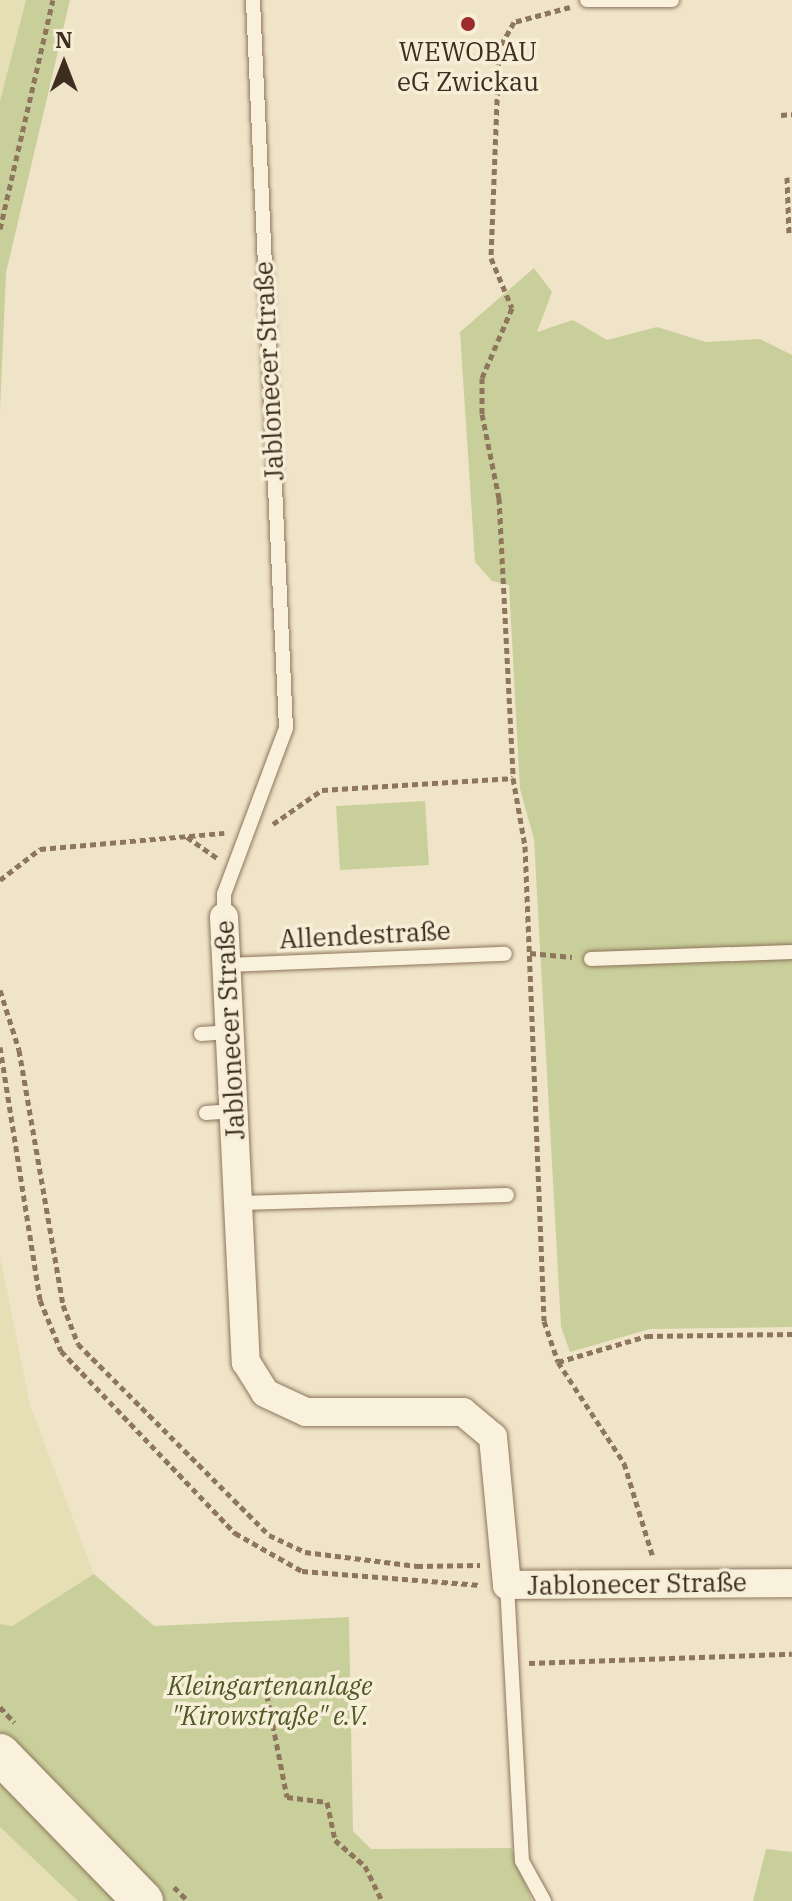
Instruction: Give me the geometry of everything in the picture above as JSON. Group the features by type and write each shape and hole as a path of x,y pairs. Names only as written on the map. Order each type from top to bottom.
{"main road":[{"path":"0,1754 143,1901"}],"street":[{"name":"Jablonecer Straße","path":"224,917 227,965 215,1033 234,1111 246,1362 265,1393 306,1412 463,1412 493,1437 507,1575 657,1585 792,1583"}],"lane":[{"name":"Jablonecer Straße","path":"224,917 233,869 286,728 253,0"},
{"path":"589,2 672,0"},
{"path":"591,959 792,952"},
{"name":"Allendestraße","path":"227,965 505,954"},
{"path":"206,1113 234,1111"},
{"path":"240,1203 507,1195"},
{"path":"507,1575 522,1861 544,1901"}],"path":[{"path":"0,229 53,0"},
{"path":"589,2 514,22 499,49 490,143 491,258 512,308 482,378 482,414 499,498 513,778 531,953 544,1321 558,1362 624,1463 657,1585"},
{"path":"781,115 792,114"},
{"path":"787,177 789,233"},
{"path":"186,836 233,869"},
{"path":"531,953 591,959"},
{"path":"0,990 19,1050 63,1305 78,1344 269,1535 305,1552 507,1575"},
{"path":"0,1047 40,1300 61,1351 235,1533 302,1571 408,1584 507,1575"},
{"path":"558,1362 647,1336 792,1334"},
{"path":"512,1663 792,1654"},
{"path":"265,1685 287,1797 327,1802 335,1840 365,1866 382,1901"}],"shaded area":[{"path":"0,0 26,0 0,101"},
{"path":"0,1256 30,1405 94,1574 12,1626 0,1624"},
{"path":"0,1827 78,1900 78,1901 0,1901"}],"green space":[{"path":"26,0 70,0 6,273 0,411 0,101"},
{"path":"534,268 552,292 537,332 573,320 607,340 657,327 706,342 760,339 792,355 792,1327 650,1329 570,1352 561,1327 534,839 520,789 509,585 492,581 475,562 460,332"},
{"path":"425,801 429,865 340,870 336,806"},
{"name":"Kleingartenanlage \"Kirowstraße\" e.V.","path":"94,1574 154,1626 349,1617 353,1831 371,1849 511,1848 532,1901 78,1901 0,1827 0,1624 12,1626"},
{"path":"766,1849 792,1852 792,1901 753,1901"}],"place":[{"name":"WEWOBAU eG Zwickau","path":"468,24"}]}
